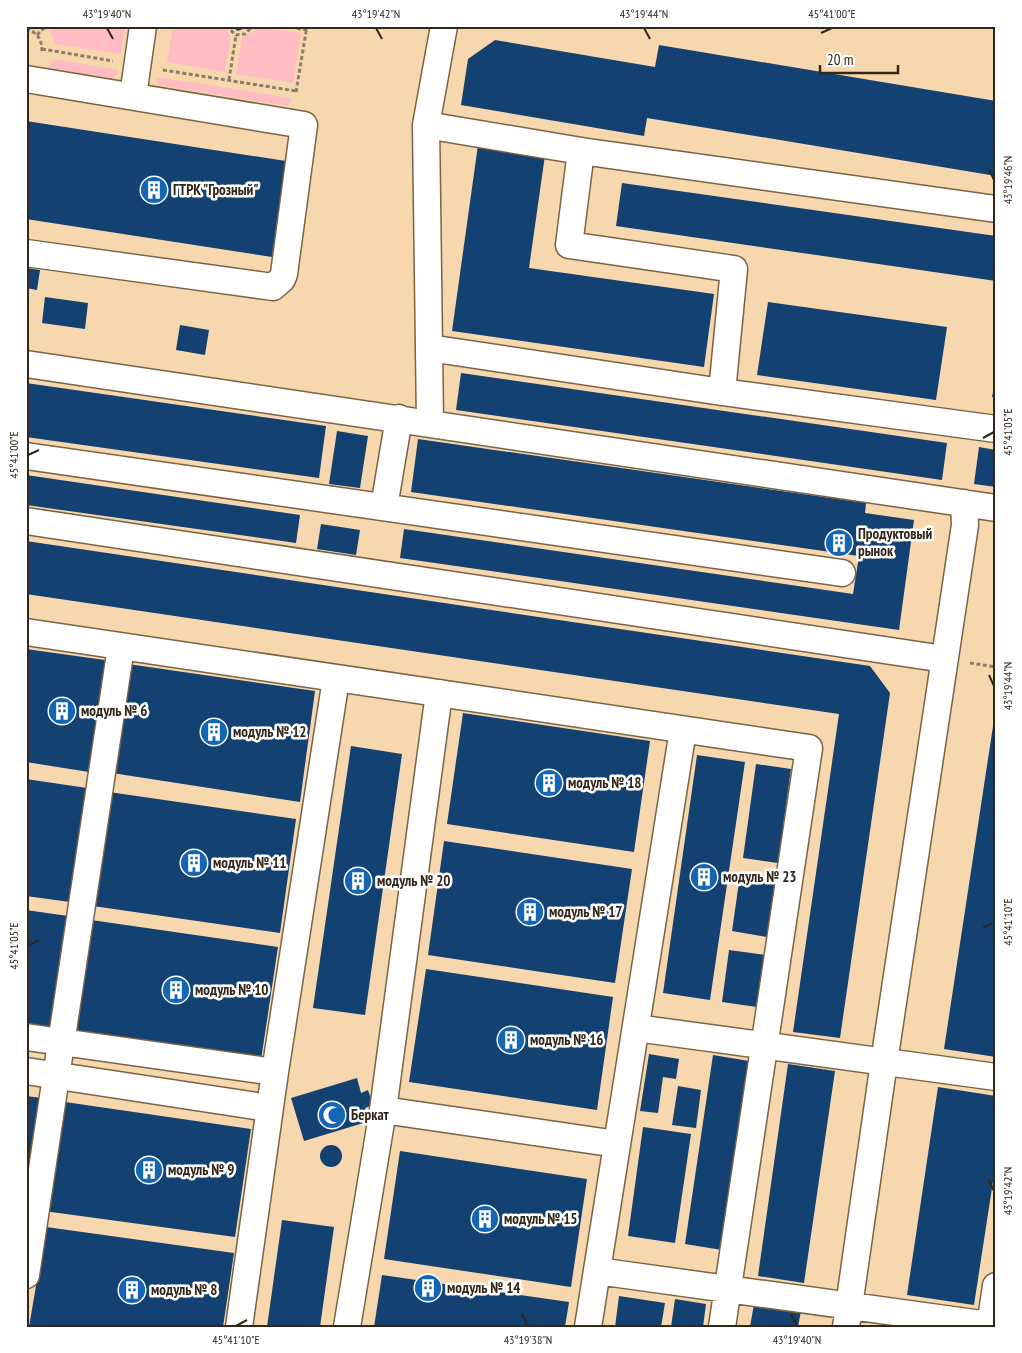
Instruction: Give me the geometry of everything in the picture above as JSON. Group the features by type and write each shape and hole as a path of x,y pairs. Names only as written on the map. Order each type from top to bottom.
{"lane":[{"path":"132,96 143,26"},
{"path":"430,422 426,126 444,26"},
{"path":"26,79 304,124 284,274 282,279 273,287 26,253"},
{"path":"426,126 581,151 996,210"},
{"path":"581,151 569,245 734,269 722,392"},
{"path":"429,348 722,392 996,429"},
{"path":"26,364 430,422 996,508"},
{"path":"384,508 399,418"},
{"path":"26,456 842,573"},
{"path":"848,1316 884,1062 965,525 964,503"},
{"path":"26,521 944,659"},
{"path":"26,632 809,748 722,1327"},
{"path":"26,1275 121,647"},
{"path":"239,1327 269,1108 336,679"},
{"path":"347,1327 383,1110 439,693"},
{"path":"588,1327 683,730"},
{"path":"636,1028 766,1044 996,1077"},
{"path":"26,1037 275,1072"},
{"path":"26,1071 269,1108"},
{"path":"383,1110 617,1144"},
{"path":"597,1271 728,1289 848,1316 992,1326 996,1286"}],"path":[{"path":"37,34 46,26"},
{"path":"226,26 229,31 236,35 245,34 253,26"},
{"path":"284,26 307,28 290,122"},
{"path":"26,29 37,34 42,49 40,56"},
{"path":"229,80 236,35"},
{"path":"42,49 296,91"}],"shaded area":[{"name":"Беркат","path":"26,26 996,26 996,1327 26,1327"},
{"path":"56,26 125,26 121,54 55,44 50,32"},
{"path":"173,26 222,26 231,36 225,72 167,62"},
{"path":"257,27 301,33 293,83 236,74 242,38 253,32"},
{"path":"53,59 118,70 118,74 111,78 49,68"},
{"path":"157,77 291,98 289,106 159,85 156,81"}],"building":[{"path":"230,26 250,26 238,31"},
{"path":"495,40 655,67 659,45 996,101 996,176 647,118 644,136 461,105 468,59"},
{"name":"ГТРК \"Грозный\"","path":"26,121 286,161 272,257 26,219"},
{"path":"478,145 545,155 529,268 714,294 704,367 452,331"},
{"path":"622,183 996,236 996,281 616,226"},
{"path":"26,268 40,270 37,290 26,288"},
{"path":"45,297 88,303 85,329 42,323"},
{"path":"768,302 947,327 936,400 757,375"},
{"path":"180,325 209,330 205,355 176,350"},
{"path":"461,373 947,443 942,480 456,410"},
{"path":"996,382 996,398 992,397"},
{"path":"26,383 326,426 319,478 26,437"},
{"path":"337,431 368,436 360,488 329,484"},
{"name":"Продуктовый рынок","path":"418,439 866,503 865,513 914,520 899,630 400,558 404,529 853,594 859,556 411,492"},
{"path":"979,447 996,450 996,487 974,484"},
{"path":"26,475 300,515 296,543 26,505"},
{"path":"321,524 360,530 356,555 317,549"},
{"path":"26,541 870,666 890,693 840,1038 793,1032 839,714 26,594"},
{"name":"модуль № 6","path":"26,649 105,660 89,772 26,762"},
{"name":"модуль № 12","path":"128,664 315,691 300,802 112,773"},
{"name":"модуль № 18","path":"463,713 650,741 634,852 447,824"},
{"path":"996,713 996,1057 944,1049"},
{"name":"модуль № 20","path":"351,746 402,754 365,1015 313,1008"},
{"name":"модуль № 23","path":"697,755 745,762 710,1000 663,993"},
{"path":"756,764 791,769 778,863 743,858"},
{"path":"26,779 87,788 70,902 26,896"},
{"name":"модуль № 11","path":"109,792 296,819 280,933 93,906"},
{"name":"модуль № 17","path":"444,841 632,869 615,983 428,955"},
{"path":"740,875 776,880 767,937 732,931"},
{"path":"26,910 68,916 52,1029 26,1026"},
{"name":"модуль № 10","path":"91,920 278,947 261,1060 75,1033"},
{"path":"729,950 765,955 757,1007 722,1002"},
{"name":"модуль № 16","path":"426,969 613,997 597,1110 409,1082"},
{"path":"649,1054 679,1059 676,1079 663,1077 658,1113 640,1111"},
{"path":"713,1055 749,1061 722,1250 685,1244"},
{"path":"788,1064 835,1071 804,1283 758,1276"},
{"name":"Беркат","path":"357,1078 361,1093 368,1090 373,1105 365,1108 370,1121 304,1141 291,1098"},
{"path":"678,1086 701,1090 696,1128 672,1125"},
{"path":"938,1087 996,1096 996,1162 974,1305 907,1295"},
{"path":"26,1096 42,1098 26,1200"},
{"name":"модуль № 9","path":"65,1102 251,1129 235,1237 44,1211"},
{"path":"643,1127 691,1134 675,1243 628,1236"},
{"path":"331,1145 339,1148 342,1156 339,1164 331,1167 323,1164 320,1156 323,1148"},
{"name":"модуль № 15","path":"400,1151 587,1179 571,1287 384,1259"},
{"path":"282,1220 334,1227 320,1327 267,1327"},
{"name":"модуль № 8","path":"46,1227 234,1253 223,1327 29,1327"},
{"name":"модуль № 14","path":"382,1275 569,1302 565,1327 374,1327"},
{"path":"619,1296 665,1303 661,1327 615,1327"},
{"path":"675,1299 706,1304 703,1327 671,1327"},
{"path":"754,1304 801,1311 798,1327 750,1327"}],"place":[{"name":"ГТРК \"Грозный\"","path":"154,190"},
{"name":"Продуктовый рынок","path":"839,543"},
{"name":"модуль № 6","path":"62,711"},
{"name":"модуль № 12","path":"214,732"},
{"name":"модуль № 18","path":"549,783"},
{"name":"модуль № 11","path":"194,863"},
{"name":"модуль № 23","path":"704,877"},
{"name":"модуль № 20","path":"358,881"},
{"name":"модуль № 17","path":"530,912"},
{"name":"модуль № 10","path":"176,990"},
{"name":"модуль № 16","path":"511,1040"},
{"name":"Беркат","path":"332,1115"},
{"name":"модуль № 9","path":"149,1170"},
{"name":"модуль № 15","path":"485,1219"},
{"name":"модуль № 14","path":"428,1288"},
{"name":"модуль № 8","path":"132,1290"}]}
